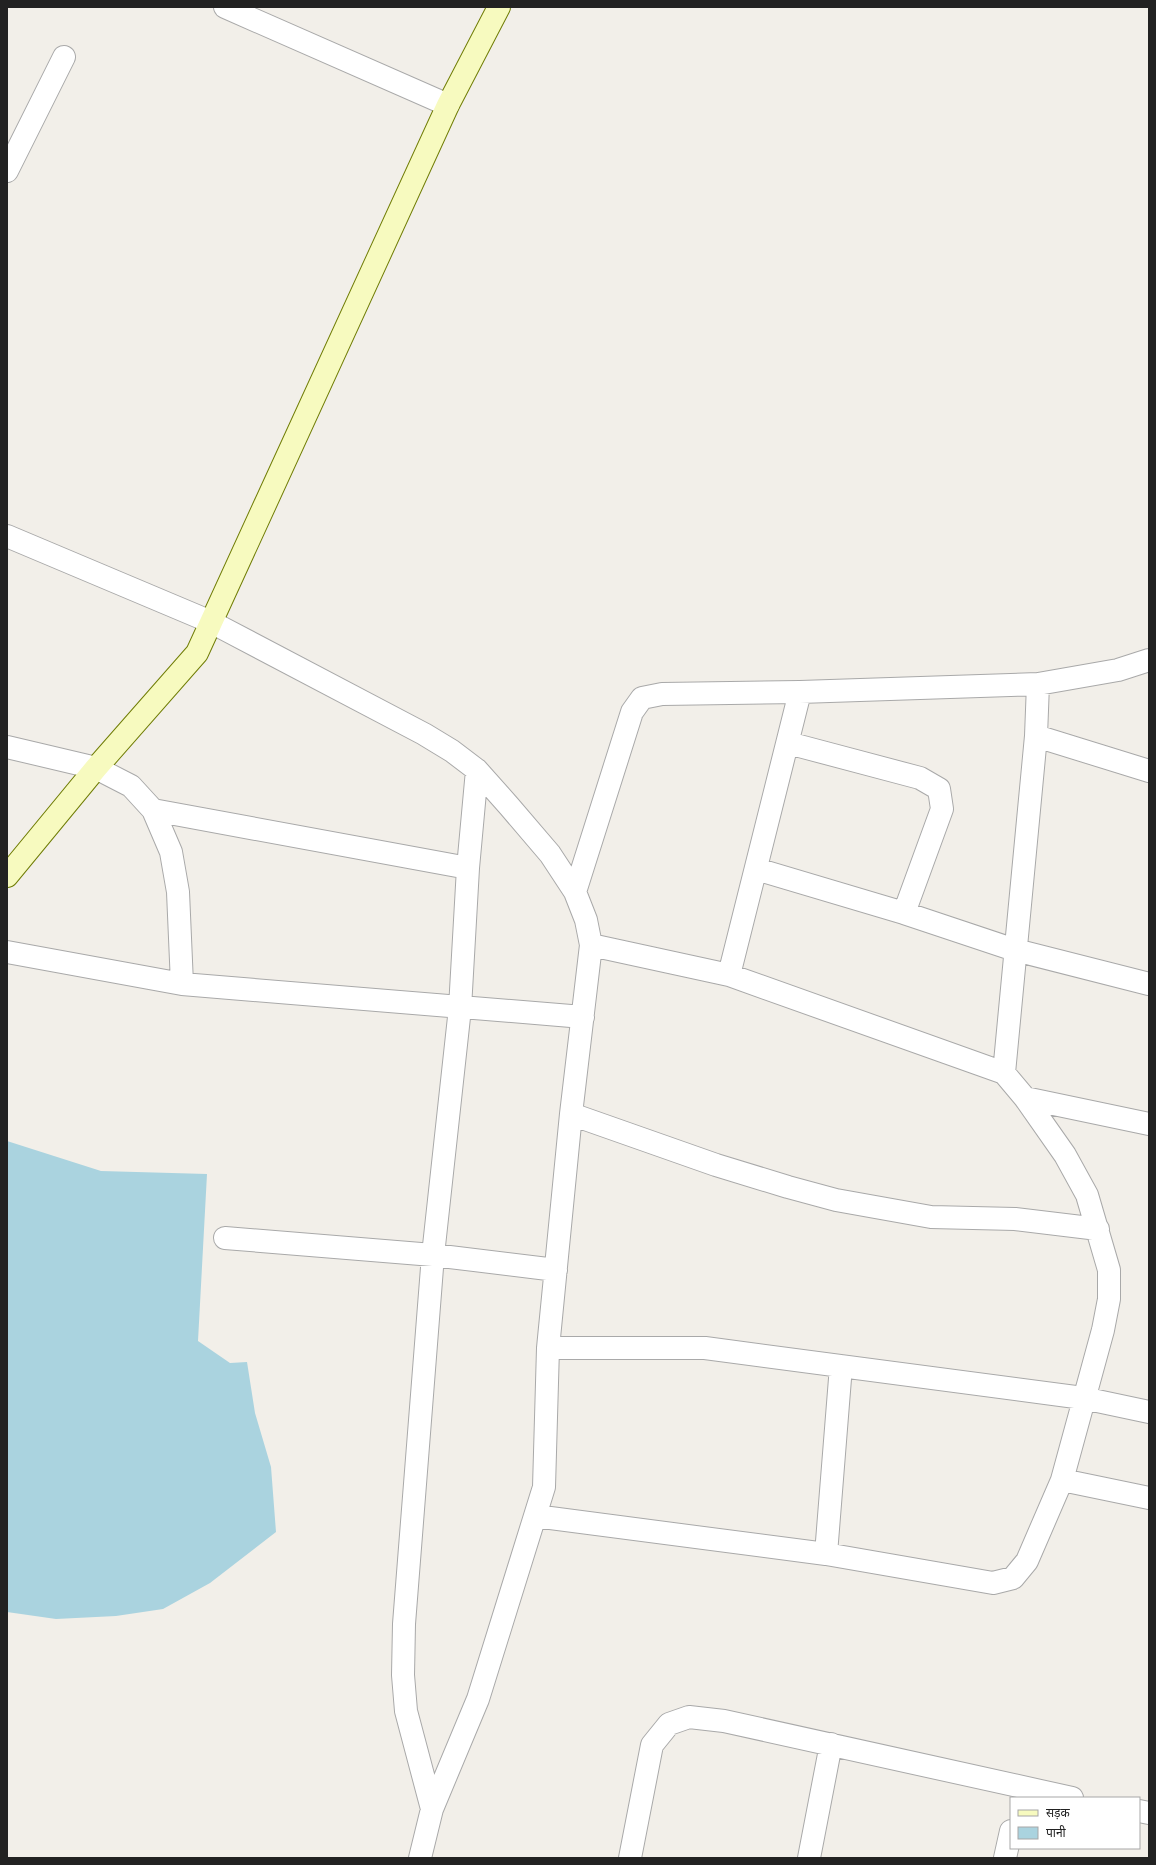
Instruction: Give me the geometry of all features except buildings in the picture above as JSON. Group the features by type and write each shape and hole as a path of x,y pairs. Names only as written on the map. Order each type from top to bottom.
{"street":[{"path":"225,7 448,105"},
{"path":"7,876 96,768 196,653 448,105 499,7"},
{"path":"7,171 64,57"},
{"path":"7,536 211,622 424,734 452,751 477,770 550,854 575,892 586,920 591,945 571,1114 548,1348 544,1488 478,1698 432,1809 420,1858"},
{"path":"575,892 632,712 642,698 662,694 800,692 1038,684 1118,670 1149,660"},
{"path":"1004,1073 1036,736 1038,684"},
{"path":"729,975 800,692"},
{"path":"1036,736 1149,771"},
{"path":"788,743 920,778 938,789 942,809 904,913"},
{"path":"7,747 96,768 131,786 153,810 170,852 178,892 182,984"},
{"path":"432,1809 406,1711 402,1676 404,1624 433,1255 460,1008 468,868 477,770"},
{"path":"153,810 468,868"},
{"path":"756,869 904,913 1015,950 1149,984"},
{"path":"535,1516 826,1554 993,1583 1013,1578 1028,1561 1062,1480 1083,1398 1103,1330 1109,1299 1109,1270 1087,1195 1065,1155 1025,1098 1004,1073 729,975 591,945"},
{"path":"7,952 182,984 583,1017"},
{"path":"1025,1098 1149,1124"},
{"path":"571,1114 716,1165 788,1188 836,1200 931,1217 1015,1219 1098,1229"},
{"path":"225,1238 433,1255 556,1270"},
{"path":"548,1348 705,1348 1083,1398 1149,1412"},
{"path":"826,1554 841,1366"},
{"path":"1062,1480 1149,1498"},
{"path":"630,1858 652,1745 669,1724 689,1717 724,1721 831,1744 1019,1793 1061,1797"},
{"path":"809,1858 831,1744"},
{"path":"1005,1858 1010,1836"}],"water":[{"path":"7,1141 101,1171 207,1174 198,1341 230,1363 247,1362 255,1413 271,1467 276,1532 210,1583 163,1609 116,1616 56,1619 7,1612"}]}
